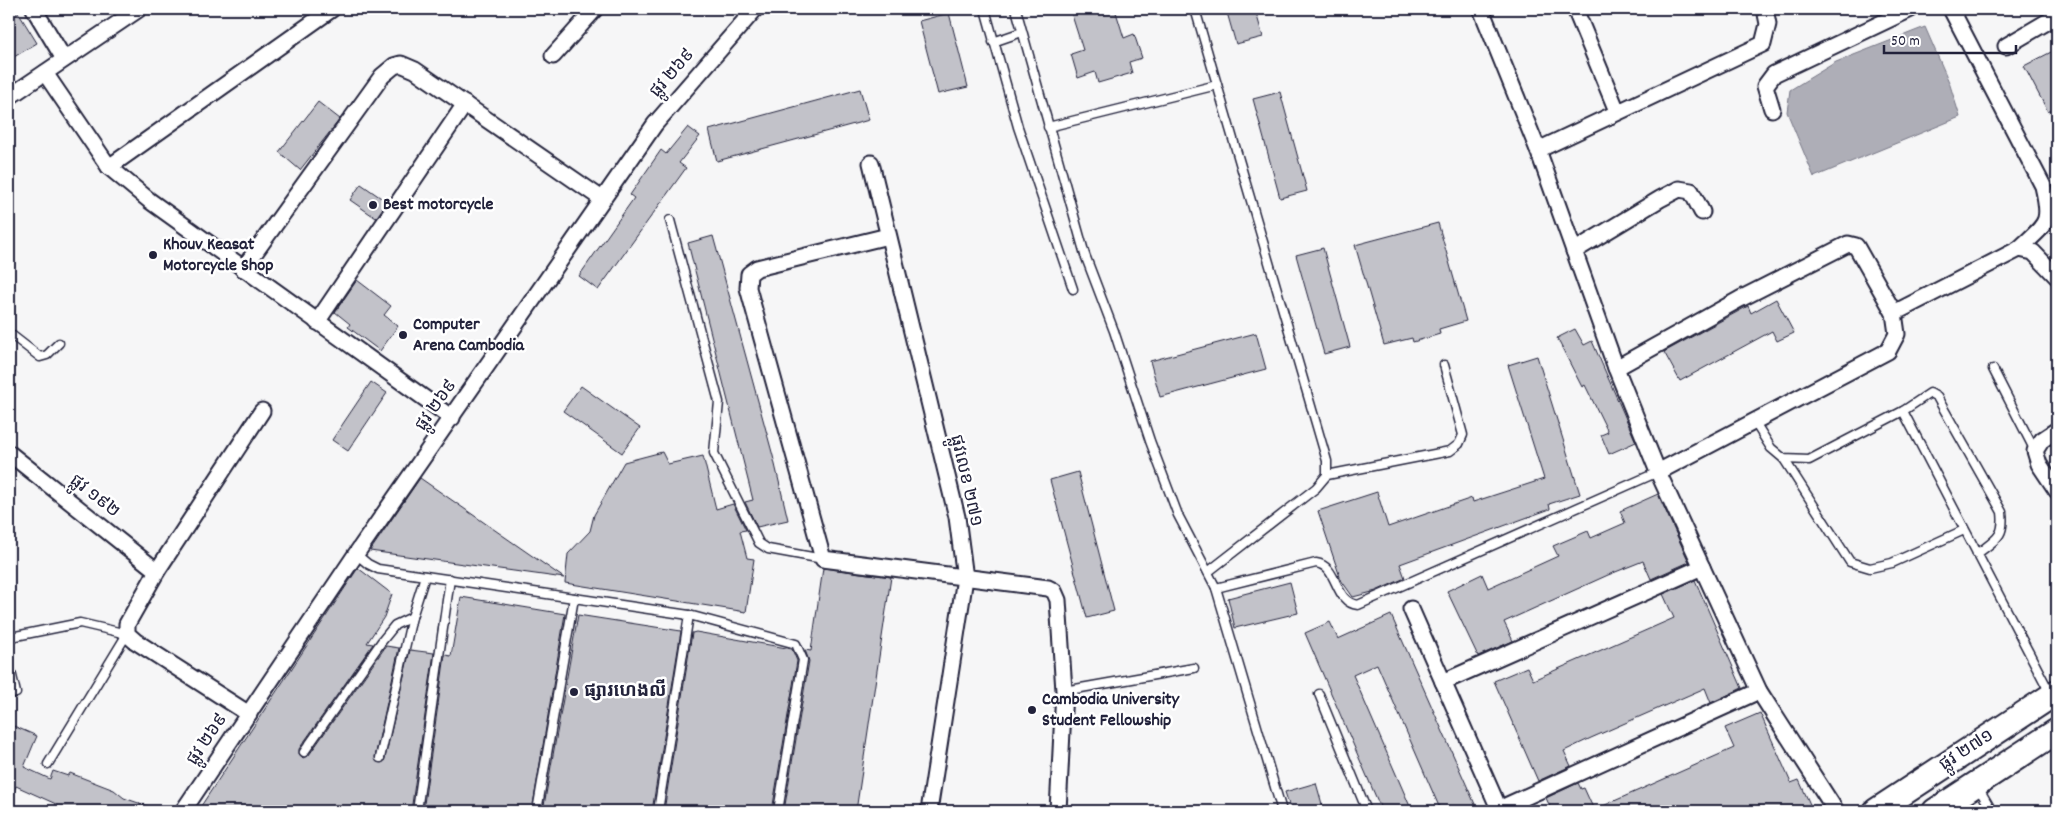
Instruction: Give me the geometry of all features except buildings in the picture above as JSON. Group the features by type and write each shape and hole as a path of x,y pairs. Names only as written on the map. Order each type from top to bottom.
{"main road":[{"name":"ផ្លូវ ២៧១","path":"1876,811 2054,693"},
{"name":"ផ្លូវ ២៧១","path":"1935,811 2056,736"}],"street":[{"path":"34,9 64,59"},
{"path":"9,96 139,9"},
{"path":"109,166 332,9"},
{"path":"553,56 596,9"},
{"name":"ផ្លូវ ២៦៩","path":"183,811 356,554 655,124 755,9"},
{"path":"1481,9 1538,150 1616,368 1658,472 1759,691 1836,811"},
{"path":"1575,9 1617,111"},
{"path":"1538,150 1617,111 1763,44 1768,24 1765,9"},
{"path":"1772,109 1765,86 1774,74 1911,9"},
{"path":"1894,313 2019,249 2045,224 2049,210 2044,186 1951,9"},
{"path":"2006,46 2057,16"},
{"path":"243,269 382,76 394,66 401,64 415,70 602,199"},
{"path":"45,72 109,166 150,201 452,418"},
{"path":"317,322 465,104"},
{"name":"ផ្លូវលេខ ២៧១","path":"871,163 957,517 965,578 929,811"},
{"path":"1574,251 1680,189 1692,192 1702,212"},
{"path":"888,236 757,268 749,274 748,288 823,559 1048,588 1054,591 1058,600 1064,691 1058,811"},
{"path":"1616,368 1740,299 1848,244 1856,246 1894,313 1898,334 1888,350 1658,472"},
{"path":"2019,249 2033,252 2057,277"},
{"path":"249,714 127,634 127,624 157,571 262,411"},
{"path":"2057,430 2042,440 2035,450 2039,464 2057,492"},
{"name":"ផ្លូវ ១៩២","path":"9,453 157,571"},
{"path":"1443,682 1702,567"},
{"path":"1411,609 1499,810 1759,691"}],"lane":[{"path":"985,9 1018,127 1073,289"},
{"path":"1016,9 1085,255 1114,331 1150,441 1178,516 1216,588 1282,811"},
{"path":"1195,9 1327,460 1327,475"},
{"path":"993,42 1022,32"},
{"path":"1048,127 1217,85"},
{"path":"670,220 719,402 714,453 759,543 768,549 823,559"},
{"path":"9,333 40,357 47,355 59,343"},
{"path":"1208,572 1275,522 1316,488 1327,475 1450,451 1459,444 1463,435 1444,365"},
{"path":"1993,370 2035,450"},
{"path":"1784,459 1809,460 1902,411 1922,396 1930,393 1937,397 2002,512 2004,527 2001,535 1977,554"},
{"path":"1902,411 1964,530 2054,693"},
{"path":"1754,421 1771,448 1784,459 1850,562 1870,568 1892,563 1964,530"},
{"path":"1216,588 1316,563 1327,568 1342,598 1349,604 1358,605 1658,472"},
{"path":"356,554 368,564 378,569 689,615 796,644 802,660 778,811"},
{"path":"380,758 412,617 425,576"},
{"path":"417,811 450,579"},
{"path":"538,811 574,598"},
{"path":"658,811 689,615"},
{"path":"304,752 382,641 395,626 412,617"},
{"path":"9,640 11,637 80,623 127,634 48,764"},
{"path":"9,663 16,692"},
{"path":"1064,691 1194,668"},
{"path":"1319,694 1367,811"},
{"path":"1977,784 1992,811"}],"shaded area":[{"path":"1925,27 1949,82 1960,117 1814,177 1787,112 1790,90 1836,62"}],"place":[{"name":"Best motorcycle","path":"373,205"},
{"name":"Khouv Keasat Motorcycle Shop","path":"153,255"},
{"name":"Computer Arena Cambodia","path":"403,335"},
{"name":"ផ្សារហេងលី","path":"574,692"},
{"name":"Cambodia University Student Fellowship","path":"1032,710"}]}
